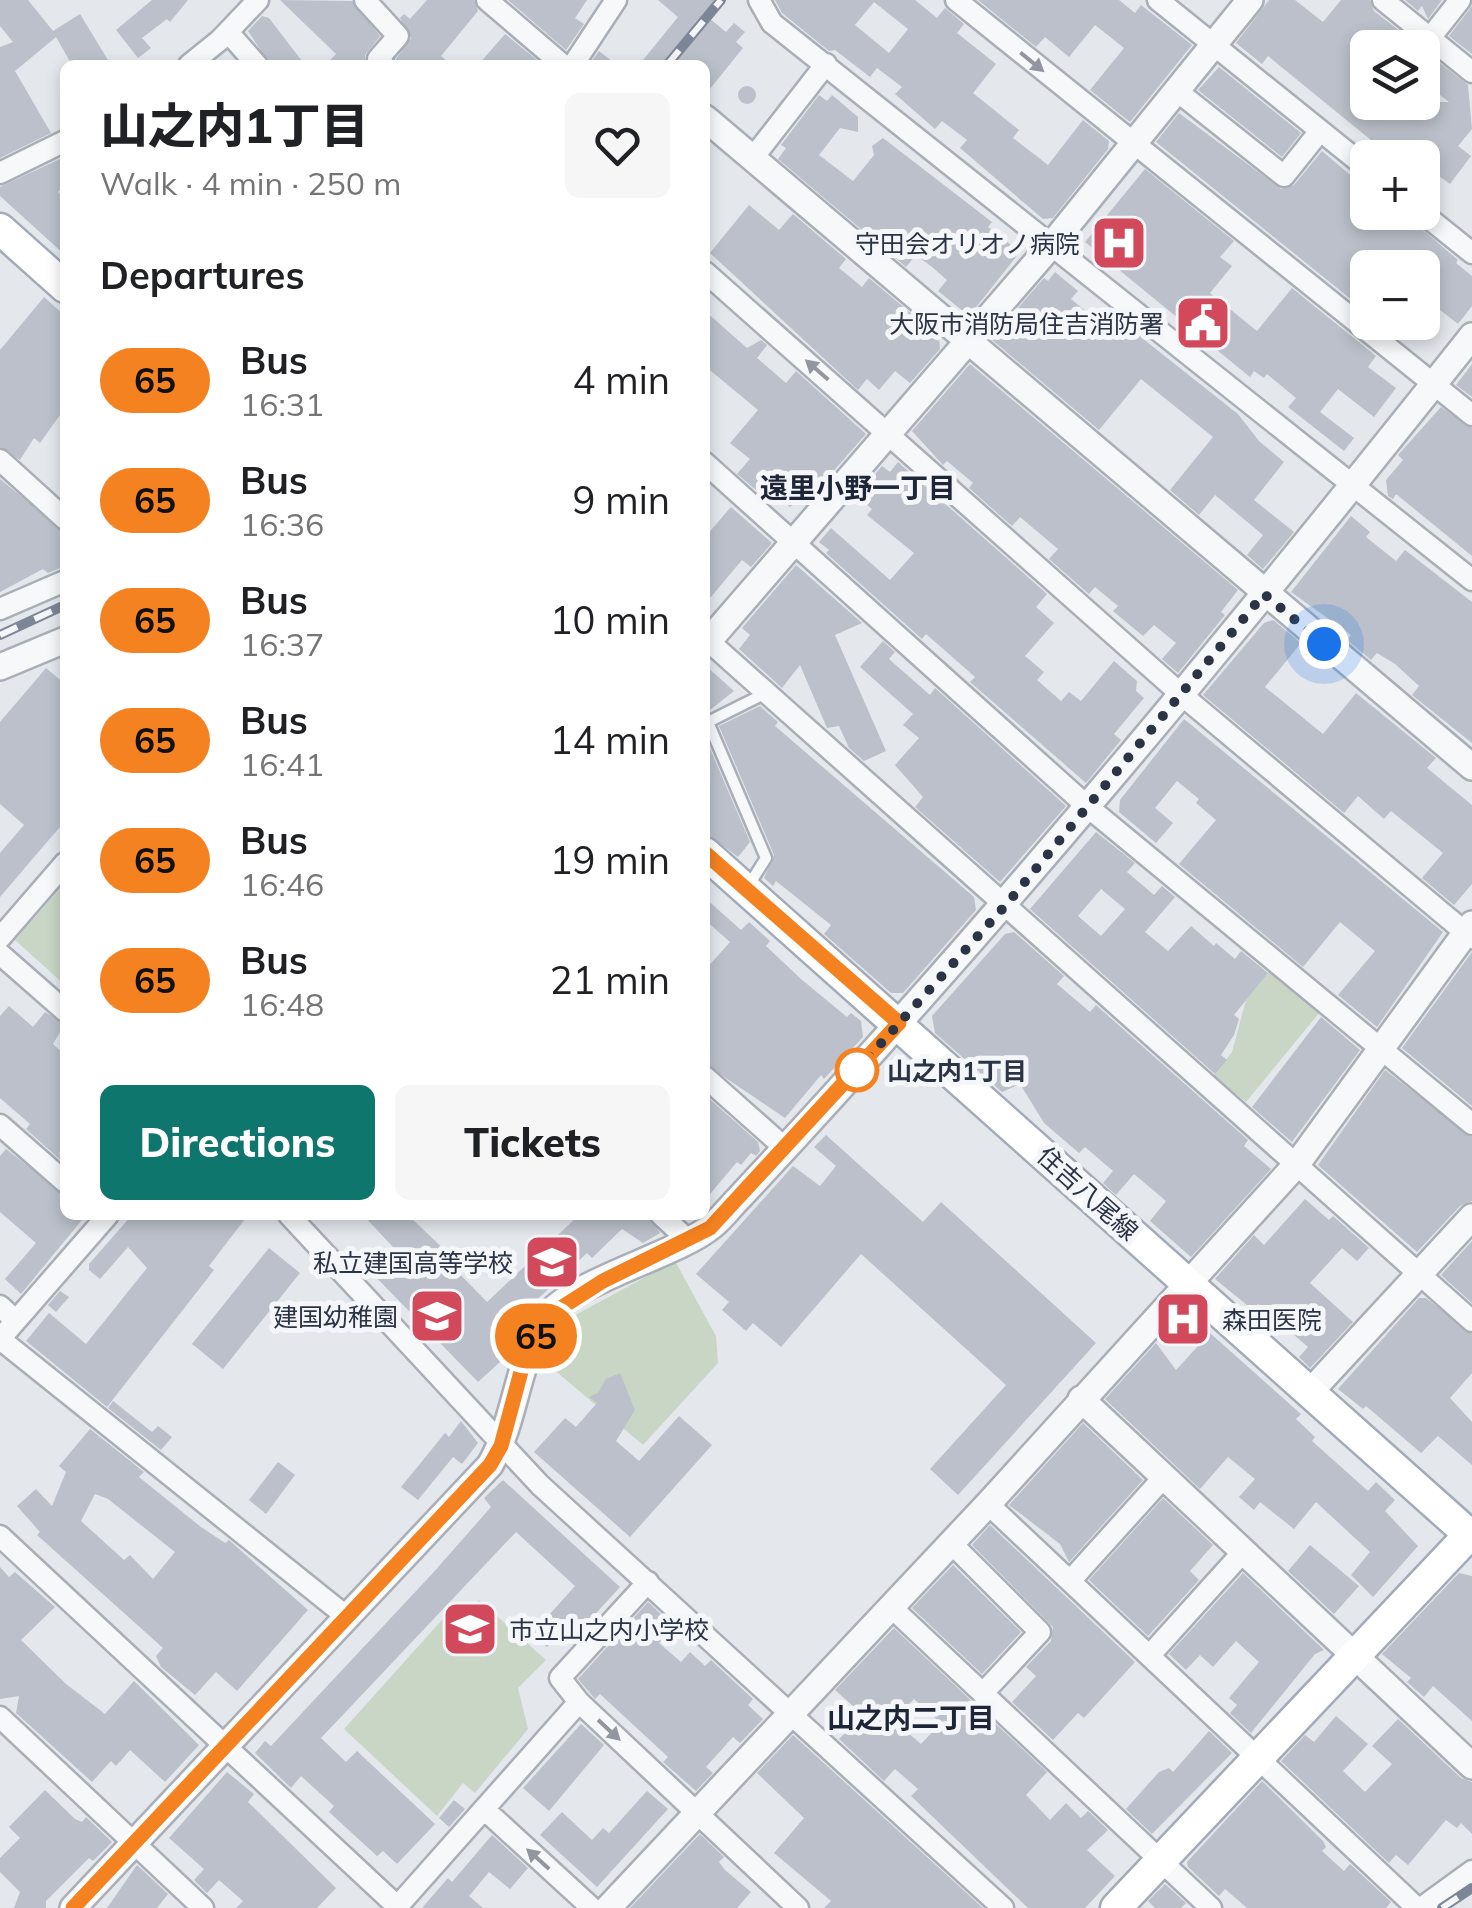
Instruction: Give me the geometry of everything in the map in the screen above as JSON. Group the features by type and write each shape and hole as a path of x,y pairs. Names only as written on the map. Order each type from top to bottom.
{"main road":[{"path":"0,229 60,283"},
{"name":"住吉八尾線","path":"710,858 1471,1535 1353,1654 1116,1908"}],"street":[{"path":"194,60 258,0"},
{"path":"365,0 398,36 379,60"},
{"path":"487,0 549,60"},
{"path":"576,60 616,0"},
{"path":"758,0 772,23 1472,580"},
{"path":"956,0 1472,415"},
{"path":"1158,0 1350,155"},
{"path":"710,637 796,544 1053,244 1250,0"},
{"path":"1383,0 1420,30"},
{"path":"1436,30 1460,0"},
{"path":"228,32 253,60"},
{"path":"1440,46 1472,72"},
{"path":"752,159 826,64"},
{"path":"1177,90 1284,176 1320,131"},
{"path":"710,122 967,344 1472,767"},
{"path":"2,168 60,144"},
{"path":"1440,228 1472,254"},
{"path":"608,1908 988,1504 1297,1164 1470,931 1183,696 710,276"},
{"path":"74,1908 490,1465 501,1446 522,1368 545,1318 603,1281 710,1228 1005,906 1183,696 1472,336"},
{"path":"0,460 60,514"},
{"path":"710,467 1088,807 1472,1124"},
{"path":"0,609 60,583"},
{"path":"0,666 60,642"},
{"path":"710,645 1472,1321"},
{"path":"0,938 60,869"},
{"path":"0,954 60,1007"},
{"path":"710,1080 785,1148"},
{"path":"0,1125 60,1178"},
{"path":"1310,1392 1472,1217"},
{"path":"101,1220 8,1313 0,1339 347,1617"},
{"path":"294,1220 501,1446 1003,1908"},
{"path":"666,1220 687,1239"},
{"path":"1081,1400 1472,1766"},
{"path":"1070,1581 1164,1478"},
{"path":"988,1504 1419,1908 1472,1872"},
{"path":"951,1543 1040,1632 982,1693"},
{"path":"4,1548 226,1745 398,1907 579,1702"},
{"path":"1150,1656 1243,1552"},
{"path":"648,1582 560,1678 579,1702 798,1908"},
{"path":"890,1606 1211,1908"},
{"path":"0,1717 203,1908"},
{"path":"484,1809 592,1908"}],"lane":[{"path":"710,721 766,694"},
{"path":"710,727 766,858 745,889"}],"green space":[{"path":"60,889 60,980 15,940"},
{"path":"1270,970 1320,1012 1246,1102 1213,1076 1232,1052 1246,1000"},
{"path":"675,1261 716,1336 718,1363 643,1445 546,1363 557,1325"},
{"path":"479,1600 546,1660 518,1688 528,1729 475,1793 463,1783 437,1816 344,1729 458,1602 467,1612"}],"building":[{"path":"0,0 28,0 53,31 80,14 108,60 69,60 56,37 15,71 51,133 0,158 0,47 13,42 0,26"},
{"path":"152,0 188,0 170,22 167,19 142,38 151,48 138,58 116,30"},
{"path":"280,0 352,1 380,36 365,55 366,60 330,60 336,54"},
{"path":"427,0 474,0 478,11 441,56 445,60 396,60 411,38 400,18 404,14 410,19"},
{"path":"508,0 587,0 575,18 584,24 566,50"},
{"path":"658,0 715,0 704,14 726,32 734,23 745,32 736,42 743,48 710,89 710,60 643,60 678,17"},
{"path":"775,0 915,0 937,18 945,8 964,24 957,33 996,64 973,93 1019,130 1013,138 1048,165 1083,120 1109,141 1108,149 1053,218 1043,219 960,148 967,140 942,121 935,129 895,94 902,87 877,68 870,77 835,50 829,51 782,13","holes":["874,2 908,29 889,53 855,25"]},
{"path":"978,0 1119,0 1135,13 1141,5 1192,45 1130,122 1090,90 1124,48 1095,25 1069,57 1045,37 1036,47"},
{"path":"1269,0 1295,0 1323,22 1341,0 1370,0 1374,11 1398,30 1350,30 1350,120 1440,120 1440,102 1449,102 1440,95 1440,63 1468,85 1472,129 1458,146 1471,156 1450,184 1440,177 1440,140 1371,140 1268,56 1262,64 1236,43"},
{"path":"1405,0 1442,0 1428,19 1422,6 1418,11"},
{"path":"1472,6 1472,54 1449,36"},
{"path":"262,16 269,18 301,60 267,60 248,31"},
{"path":"505,34 537,60 482,60"},
{"path":"599,51 611,60 593,60"},
{"path":"1219,67 1301,133 1282,157 1198,90"},
{"path":"747,86 754,88 754,102 747,104 740,102 738,95 740,88"},
{"path":"819,95 827,101 832,95 858,117 858,132 840,128 819,155 853,181 874,155 872,146 883,138 992,222 988,227 1020,252 969,316 938,291 947,280 932,267 916,255 906,267 778,159 786,148 781,145"},
{"path":"1179,113 1281,189 1294,185 1322,151 1350,175 1350,230 1423,230 1472,276 1472,306 1458,324 1440,310 1440,250 1350,250 1350,298 1156,142"},
{"path":"60,159 60,250 0,196 0,187"},
{"path":"1145,169 1234,241 1220,257 1232,266 1210,293 1257,331 1292,288 1350,335 1350,340 1356,340 1376,356 1368,367 1396,388 1374,417 1338,389 1320,412 1354,438 1344,451 1288,407 1296,398 1267,374 1264,378 1254,371 1250,377 1085,242"},
{"path":"749,205 779,230 793,214 846,259 839,268 862,287 869,278 939,337 940,349 910,383 895,371 879,390 867,379 858,390 710,253"},
{"path":"1055,272 1078,291 1071,299 1111,332 1120,321 1137,334 1238,414 1259,441 1284,462 1254,500 1294,532 1263,569 1247,555 1263,535 1215,495 1199,515 1170,490 1213,437 1141,379 1099,430 991,339 1044,278 1048,281"},
{"path":"44,297 60,311 60,415 40,443 34,438 20,460 0,447 0,350"},
{"path":"710,315 747,348 761,340 767,345 757,358 786,383 796,371 866,434 808,500 804,497 790,507 768,489 763,496 737,474 750,459 730,443 758,410 710,370"},
{"path":"970,364 1238,590 1221,612 1225,615 1178,673 1162,659 1176,643 1154,625 1143,636 1113,611 1118,606 1095,587 1089,594 1049,559 1058,549 1020,517 1012,526 969,488 973,483 947,461 943,465 912,431"},
{"path":"1472,364 1472,397 1456,385"},
{"path":"1441,407 1472,428 1472,556 1396,494 1393,499 1388,496 1386,480 1403,460 1398,455"},
{"path":"898,462 1047,594 1036,607 1054,623 1025,656 1044,672 1037,680 1061,701 1069,692 1081,701 1114,661 1137,681 1136,691 1144,698 1114,734 1121,740 1086,783 970,682 975,677 926,634 922,639 826,553 829,550 819,542 831,528 890,580 914,553 867,515 872,509 866,504 881,486 871,479 882,466 890,472"},
{"path":"0,479 60,528 60,568 48,573 43,569 0,592"},
{"path":"731,507 772,543 751,567 742,560 710,598 710,531"},
{"path":"1351,516 1370,532 1366,537 1396,561 1405,550 1472,602 1472,743 1412,695 1419,686 1395,664 1377,653 1371,660 1347,640 1351,635 1291,592"},
{"path":"796,565 862,623 835,635 886,751 864,761 849,748 839,726 827,728 800,665 782,688 739,649 750,635 742,628"},
{"path":"1273,620 1301,643 1265,687 1323,734 1356,693 1436,758 1427,768 1472,805 1472,884 1454,905 1422,878 1443,853 1391,811 1384,819 1358,796 1344,813 1203,695 1264,623"},
{"path":"883,641 895,652 889,659 930,695 935,688 1066,806 1000,882 915,807 923,797 895,765 919,738 903,725 913,714 860,667"},
{"path":"46,668 60,680 60,827 0,897 0,853 24,825 0,804 0,722"},
{"path":"710,669 734,691 710,710"},
{"path":"760,706 778,722 775,726 974,897 976,910 903,993 891,993 824,934 831,925 776,881 773,886 764,878 774,855 719,726"},
{"path":"1184,719 1443,932 1377,1027 1338,995 1375,951 1340,922 1303,967 1179,864 1216,820 1196,803 1199,799 1177,781 1155,808 1173,823 1156,843 1119,812 1120,800"},
{"path":"710,749 750,842 738,857 710,836"},
{"path":"1096,832 1135,863 1127,872 1154,895 1162,886 1175,897 1145,932 1168,951 1191,926 1235,959 1241,951 1268,973 1234,1015 1239,1019 1234,1035 1221,1055 1227,1060 1215,1074 1030,909","holes":["1101,889 1125,909 1101,936 1078,916"]},
{"path":"710,902 741,930 749,922 770,941 766,946 801,979 847,1017 851,1013 861,1021 863,1037 824,1079 821,1075 785,1118 710,1067 710,964 730,942 710,924"},
{"path":"1014,932 1064,976 1057,984 1090,1012 1096,1005 1248,1140 1244,1146 1271,1169 1191,1257 1150,1221 1166,1201 1134,1174 1116,1195 1103,1183 1113,1171 1085,1147 1079,1153 1044,1123 1020,1084 1002,1092 935,1033 932,1016 1005,934"},
{"path":"1472,952 1472,1106 1402,1048"},
{"path":"9,1006 33,1027 45,1012 60,1021 60,1032 53,1044 60,1050 60,1160 26,1129 30,1124 0,1098 0,1016"},
{"path":"1321,1017 1360,1050 1292,1142 1252,1107"},
{"path":"1385,1070 1472,1137 1472,1201 1460,1206 1417,1252 1318,1165"},
{"path":"710,1099 758,1142 760,1151 756,1156 751,1153 741,1165 737,1162 710,1194"},
{"path":"826,1135 923,1222 941,1202 1096,1343 958,1495 930,1469 1006,1385 861,1254 781,1347 753,1323 746,1331 722,1310 729,1302 696,1274 793,1166 820,1186 836,1166 814,1147"},
{"path":"6,1149 60,1191 60,1220 82,1220 21,1294 5,1279 36,1243 0,1212 0,1156"},
{"path":"1305,1199 1329,1220 1333,1216 1369,1248 1357,1261 1342,1248 1310,1283 1353,1322 1310,1368 1299,1357 1308,1347 1258,1304 1253,1310 1215,1279 1254,1235 1264,1245"},
{"path":"128,1220 244,1220 209,1266 214,1270 107,1407 26,1341 49,1313 86,1344 147,1268 128,1247 100,1279 89,1270 89,1264"},
{"path":"368,1220 413,1220 452,1257 450,1264 487,1302 574,1220 651,1220 660,1233 643,1243 622,1229 592,1258 587,1253 511,1324 500,1362 478,1382 368,1269 393,1247"},
{"path":"1472,1241 1472,1303 1441,1275"},
{"path":"269,1248 300,1273 223,1369 192,1344"},
{"path":"60,1291 69,1297 56,1312 48,1305"},
{"path":"1419,1298 1426,1298 1472,1334 1472,1373 1450,1398 1472,1422 1472,1465 1438,1436 1421,1453 1366,1406 1363,1409 1338,1389"},
{"path":"1210,1333 1301,1414 1296,1419 1315,1437 1312,1441 1368,1491 1376,1482 1395,1500 1385,1511 1418,1546 1373,1597 1351,1575 1370,1552 1316,1502 1294,1529 1260,1502 1254,1510 1239,1497 1255,1479 1228,1457 1200,1489 1105,1399 1156,1343 1176,1370"},
{"path":"620,1373 635,1410 616,1441 639,1461 679,1416 712,1445 630,1537 534,1452 565,1418 576,1427 597,1403 589,1397 598,1393 606,1379"},
{"path":"113,1401 152,1432 158,1426 172,1437 161,1450 108,1408"},
{"path":"461,1421 478,1443 462,1464 453,1457 418,1500 401,1487 445,1433 449,1437"},
{"path":"1083,1423 1143,1480 1069,1562 1060,1544 1009,1505"},
{"path":"90,1429 144,1472 139,1477 201,1527 225,1543 229,1540 308,1610 237,1691 216,1672 195,1695 161,1667 156,1656 163,1648 37,1535 40,1532 17,1506 36,1489 52,1506 66,1472 59,1466","holes":["95,1494 108,1499 175,1552 153,1579 130,1555 124,1560 81,1521"]},
{"path":"278,1462 295,1475 266,1514 249,1500"},
{"path":"503,1480 620,1587 568,1644 557,1635 547,1647 532,1634 575,1586 516,1532 321,1738 346,1762 357,1751 435,1824 397,1864 383,1851 377,1856 329,1812 334,1806 301,1776 291,1788 255,1753 265,1741 271,1746 432,1574 491,1507 484,1498"},
{"path":"1163,1498 1213,1545 1190,1571 1199,1580 1148,1636 1089,1580"},
{"path":"990,1525 1135,1662 1084,1718 1078,1713 1053,1740 1012,1702 1036,1676 1026,1667 1051,1641 1053,1627 972,1545"},
{"path":"1310,1545 1359,1586 1334,1614 1288,1571"},
{"path":"953,1565 1021,1632 982,1674 912,1608"},
{"path":"0,1567 9,1577 15,1572 55,1607 21,1640 66,1684 105,1714 134,1681 199,1745 165,1782 130,1750 116,1766 111,1761 92,1782 16,1713 19,1696 0,1699"},
{"path":"1243,1573 1324,1650 1315,1654 1251,1733 1230,1713 1237,1705 1229,1698 1259,1662 1236,1641 1213,1667 1200,1655 1186,1670 1169,1654"},
{"path":"1459,1573 1472,1576 1472,1721 1433,1686 1424,1697 1407,1682 1411,1678 1382,1654"},
{"path":"648,1602 674,1626 659,1643 681,1662 690,1652 705,1666 711,1660 753,1699 748,1705 763,1719 740,1743 733,1737 706,1767 713,1773 696,1791 663,1762 668,1757 600,1694 595,1699 578,1679"},
{"path":"894,1628 1047,1772 1026,1795 1050,1820 1066,1803 1081,1818 1088,1811 1108,1830 1087,1850 1115,1876 1085,1908 1028,1908 911,1796 918,1789 895,1769 884,1781 839,1739 852,1726 843,1718 853,1706 835,1690","holes":["914,1699 941,1723 921,1744 893,1720"]},
{"path":"1336,1716 1368,1744 1343,1771 1365,1792 1392,1764 1372,1746 1398,1719 1461,1778 1472,1782 1472,1834 1461,1823 1457,1828 1446,1820 1408,1865 1396,1855 1389,1863 1281,1761 1305,1735 1314,1742"},
{"path":"581,1724 604,1745 549,1811 523,1788"},
{"path":"1209,1731 1232,1753 1152,1834 1126,1809 1159,1772 1169,1768 1173,1772"},
{"path":"793,1735 983,1908 824,1908 831,1901 774,1853 804,1818 757,1773"},
{"path":"227,1772 254,1794 248,1802 336,1888 317,1908 236,1908 243,1901 219,1880 207,1893 194,1880 204,1869 169,1838"},
{"path":"1262,1781 1323,1841 1326,1847 1322,1851 1344,1871 1350,1864 1391,1902 1386,1908 1247,1908 1225,1889 1219,1896 1188,1867 1187,1862"},
{"path":"45,1790 75,1819 82,1822 86,1817 112,1842 93,1861 89,1858 46,1901 46,1908 14,1908 20,1892 0,1872 0,1858 20,1838 9,1827"},
{"path":"647,1791 668,1809 597,1887 540,1835 562,1812 592,1840 603,1828 609,1833"},
{"path":"454,1800 465,1809 449,1827 439,1818"},
{"path":"700,1834 724,1857 719,1862 725,1870 751,1892 737,1908 630,1908"},
{"path":"492,1835 528,1868 510,1889 489,1872 469,1896 483,1908 422,1908 448,1878 452,1882"},
{"path":"137,1865 168,1894 157,1908 107,1908"},
{"path":"1165,1884 1186,1903 1181,1908 1155,1908 1148,1901"}],"railway":[{"path":"671,60 721,0"},
{"path":"0,635 60,607"},
{"path":"1442,1908 1472,1888"}],"bus line":[{"name":"65","path":"73,1908 490,1465 501,1446 522,1368 545,1318 603,1281 710,1228 899,1023 710,857"}],"place":[{"name":"守田会オリオノ病院","path":"1119,243"},
{"name":"大阪市消防局住吉消防署","path":"1203,323"},
{"name":"山之内1丁目","path":"857,1070"},
{"name":"私立建国高等学校","path":"552,1262"},
{"name":"建国幼稚園","path":"437,1316"},
{"name":"森田医院","path":"1183,1319"},
{"name":"市立山之内小学校","path":"470,1629"}],"district":[{"name":"遠里小野一丁目","path":"858,487"},
{"name":"山之内二丁目","path":"911,1717"}],"route":[{"path":"857,1070 1005,906 1264,594 1324,644"}]}
